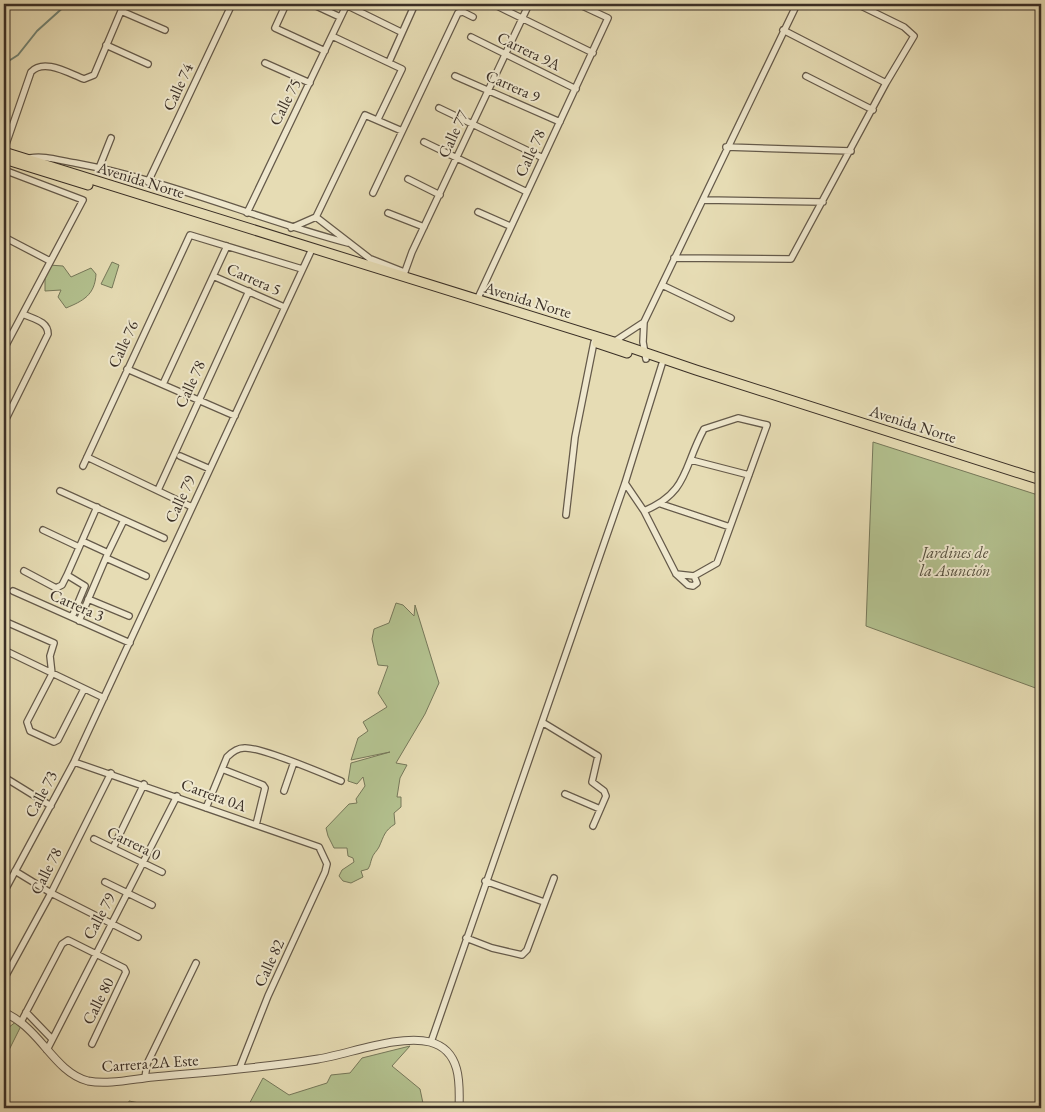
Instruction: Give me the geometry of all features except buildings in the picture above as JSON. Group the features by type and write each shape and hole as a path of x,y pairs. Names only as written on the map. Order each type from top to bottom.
{"main road":[{"name":"Avenida Norte","path":"4,151 594,342 610,344"},
{"name":"Avenida Norte","path":"4,159 311,251 404,275 645,356 1041,480"},
{"name":"Avenida Norte","path":"645,356 662,364 1041,486"}],"street":[{"path":"4,151 31,72 37,66 44,65 84,79 94,75 124,4"},
{"name":"Calle 74","path":"148,182 232,4"},
{"path":"286,4 275,28 325,51"},
{"path":"312,4 340,18"},
{"path":"346,4 401,32"},
{"name":"Calle 75","path":"246,213 310,83 346,4"},
{"path":"388,62 415,4"},
{"path":"493,4 593,53"},
{"name":"Calle 77","path":"404,275 424,227 529,4"},
{"name":"Calle 78","path":"477,300 608,18 578,4"},
{"path":"645,356 644,322 704,200 726,147 797,4"},
{"path":"674,258 791,259 886,83 914,36 904,27 857,4"},
{"path":"120,11 165,30"},
{"path":"373,193 458,14 463,12 473,17"},
{"path":"783,30 886,83"},
{"path":"332,36 402,69 378,119"},
{"name":"Carrera 9A","path":"471,38 576,89"},
{"path":"106,45 148,64"},
{"path":"264,64 310,83"},
{"name":"Carrera 9","path":"455,76 560,122"},
{"path":"806,76 873,110"},
{"path":"439,108 543,158"},
{"path":"291,228 316,217 364,115 378,119 402,131"},
{"path":"99,168 111,138"},
{"path":"424,142 527,192"},
{"path":"726,147 851,151"},
{"path":"26,159 40,157 99,168 291,228 348,243"},
{"path":"4,170 83,200 4,349"},
{"path":"408,179 440,194"},
{"path":"704,200 823,202"},
{"path":"478,212 510,226"},
{"path":"388,213 424,227"},
{"path":"316,217 369,258 404,275"},
{"name":"Calle 76","path":"83,466 190,235 227,246"},
{"path":"4,237 50,261"},
{"path":"163,384 227,246 302,269"},
{"name":"Calle 79","path":"74,762 311,251"},
{"path":"369,258 378,269"},
{"name":"Carrera 5","path":"213,276 284,307"},
{"path":"662,285 731,318"},
{"name":"Calle 78","path":"158,490 249,291"},
{"path":"4,423 48,334 48,328 45,324 23,314"},
{"path":"610,344 644,322"},
{"path":"566,515 575,437 594,342"},
{"path":"459,1108 458,1067 442,1048 431,1042 485,881 625,483 662,364"},
{"path":"127,369 235,416"},
{"path":"644,511 661,504 684,478 695,446 704,429 738,418 767,425 717,563 694,576 676,574"},
{"path":"180,456 210,469"},
{"path":"87,457 192,506"},
{"path":"691,460 749,475"},
{"path":"625,483 644,511 676,574 688,586 697,582 694,576"},
{"path":"60,490 164,538"},
{"path":"661,504 730,527"},
{"path":"24,571 56,588 62,585 97,507"},
{"path":"79,621 124,520"},
{"path":"43,530 79,547"},
{"path":"82,541 146,576"},
{"path":"67,575 85,586 72,617"},
{"name":"Carrera 3","path":"13,592 130,643"},
{"path":"88,599 129,616"},
{"path":"4,621 54,643 50,656 52,674 28,722 27,727 30,731 54,742 58,740 84,688"},
{"path":"4,650 104,698"},
{"path":"542,722 598,756 591,780 594,785 606,794 593,826"},
{"path":"206,808 227,756 245,747 294,762 341,781"},
{"name":"Carrera 0A","path":"74,762 144,784 319,848 324,856 325,872"},
{"name":"Calle 73","path":"4,892 6,883 15,871 74,762"},
{"path":"284,791 294,762"},
{"path":"222,769 263,785 265,788 256,825"},
{"name":"Calle 78","path":"4,979 51,893 111,773"},
{"path":"4,777 51,806"},
{"path":"114,848 144,784"},
{"path":"565,794 600,809"},
{"name":"Calle 79","path":"47,1050 94,954 177,796"},
{"name":"Carrera 0","path":"94,839 162,872"},
{"path":"15,871 51,893 138,937"},
{"name":"Calle 82","path":"237,1068 325,872"},
{"path":"466,938 492,948 522,955 528,950 554,878"},
{"path":"485,881 544,902"},
{"path":"105,882 152,905"},
{"path":"21,1022 65,940 94,954"},
{"name":"Calle 80","path":"92,1044 126,975 126,971 94,954"},
{"path":"146,1078 147,1064 196,963"},
{"name":"Carrera 2A Este","path":"4,1012 21,1022 70,1071 88,1081 146,1078 319,1059 411,1040 431,1042"},
{"path":"26,1012 52,1039"}],"green space":[{"path":"112,262 119,265 112,288 101,284"},
{"path":"49,265 63,266 71,277 91,268 96,274 91,292 83,300 66,308 58,297 61,290 45,291 45,274"},
{"name":"Jardines de la Asunción","path":"873,442 1041,496 1041,690 866,626"},
{"path":"396,603 403,605 414,616 415,605 439,683 425,714 396,763 407,765 400,778 397,797 401,797 401,807 394,813 395,824 385,834 368,869 361,871 363,877 351,883 343,881 339,876 342,870 354,862 353,858 348,856 347,848 334,848 326,828 349,804 357,803 356,799 365,786 363,777 357,784 348,781 351,763 390,752 351,760 358,738 368,731 363,722 387,707 378,693 388,666 378,665 372,639 374,629 389,623"},
{"path":"17,1021 22,1024 4,1060 4,1031"},
{"path":"410,1046 392,1066 420,1089 424,1108 247,1108 263,1078 289,1095 327,1083 331,1075 350,1073 362,1058"},
{"path":"129,1101 165,1108 128,1108"}],"waterway":[{"path":"4,64 18,55 37,31 67,4"}]}
